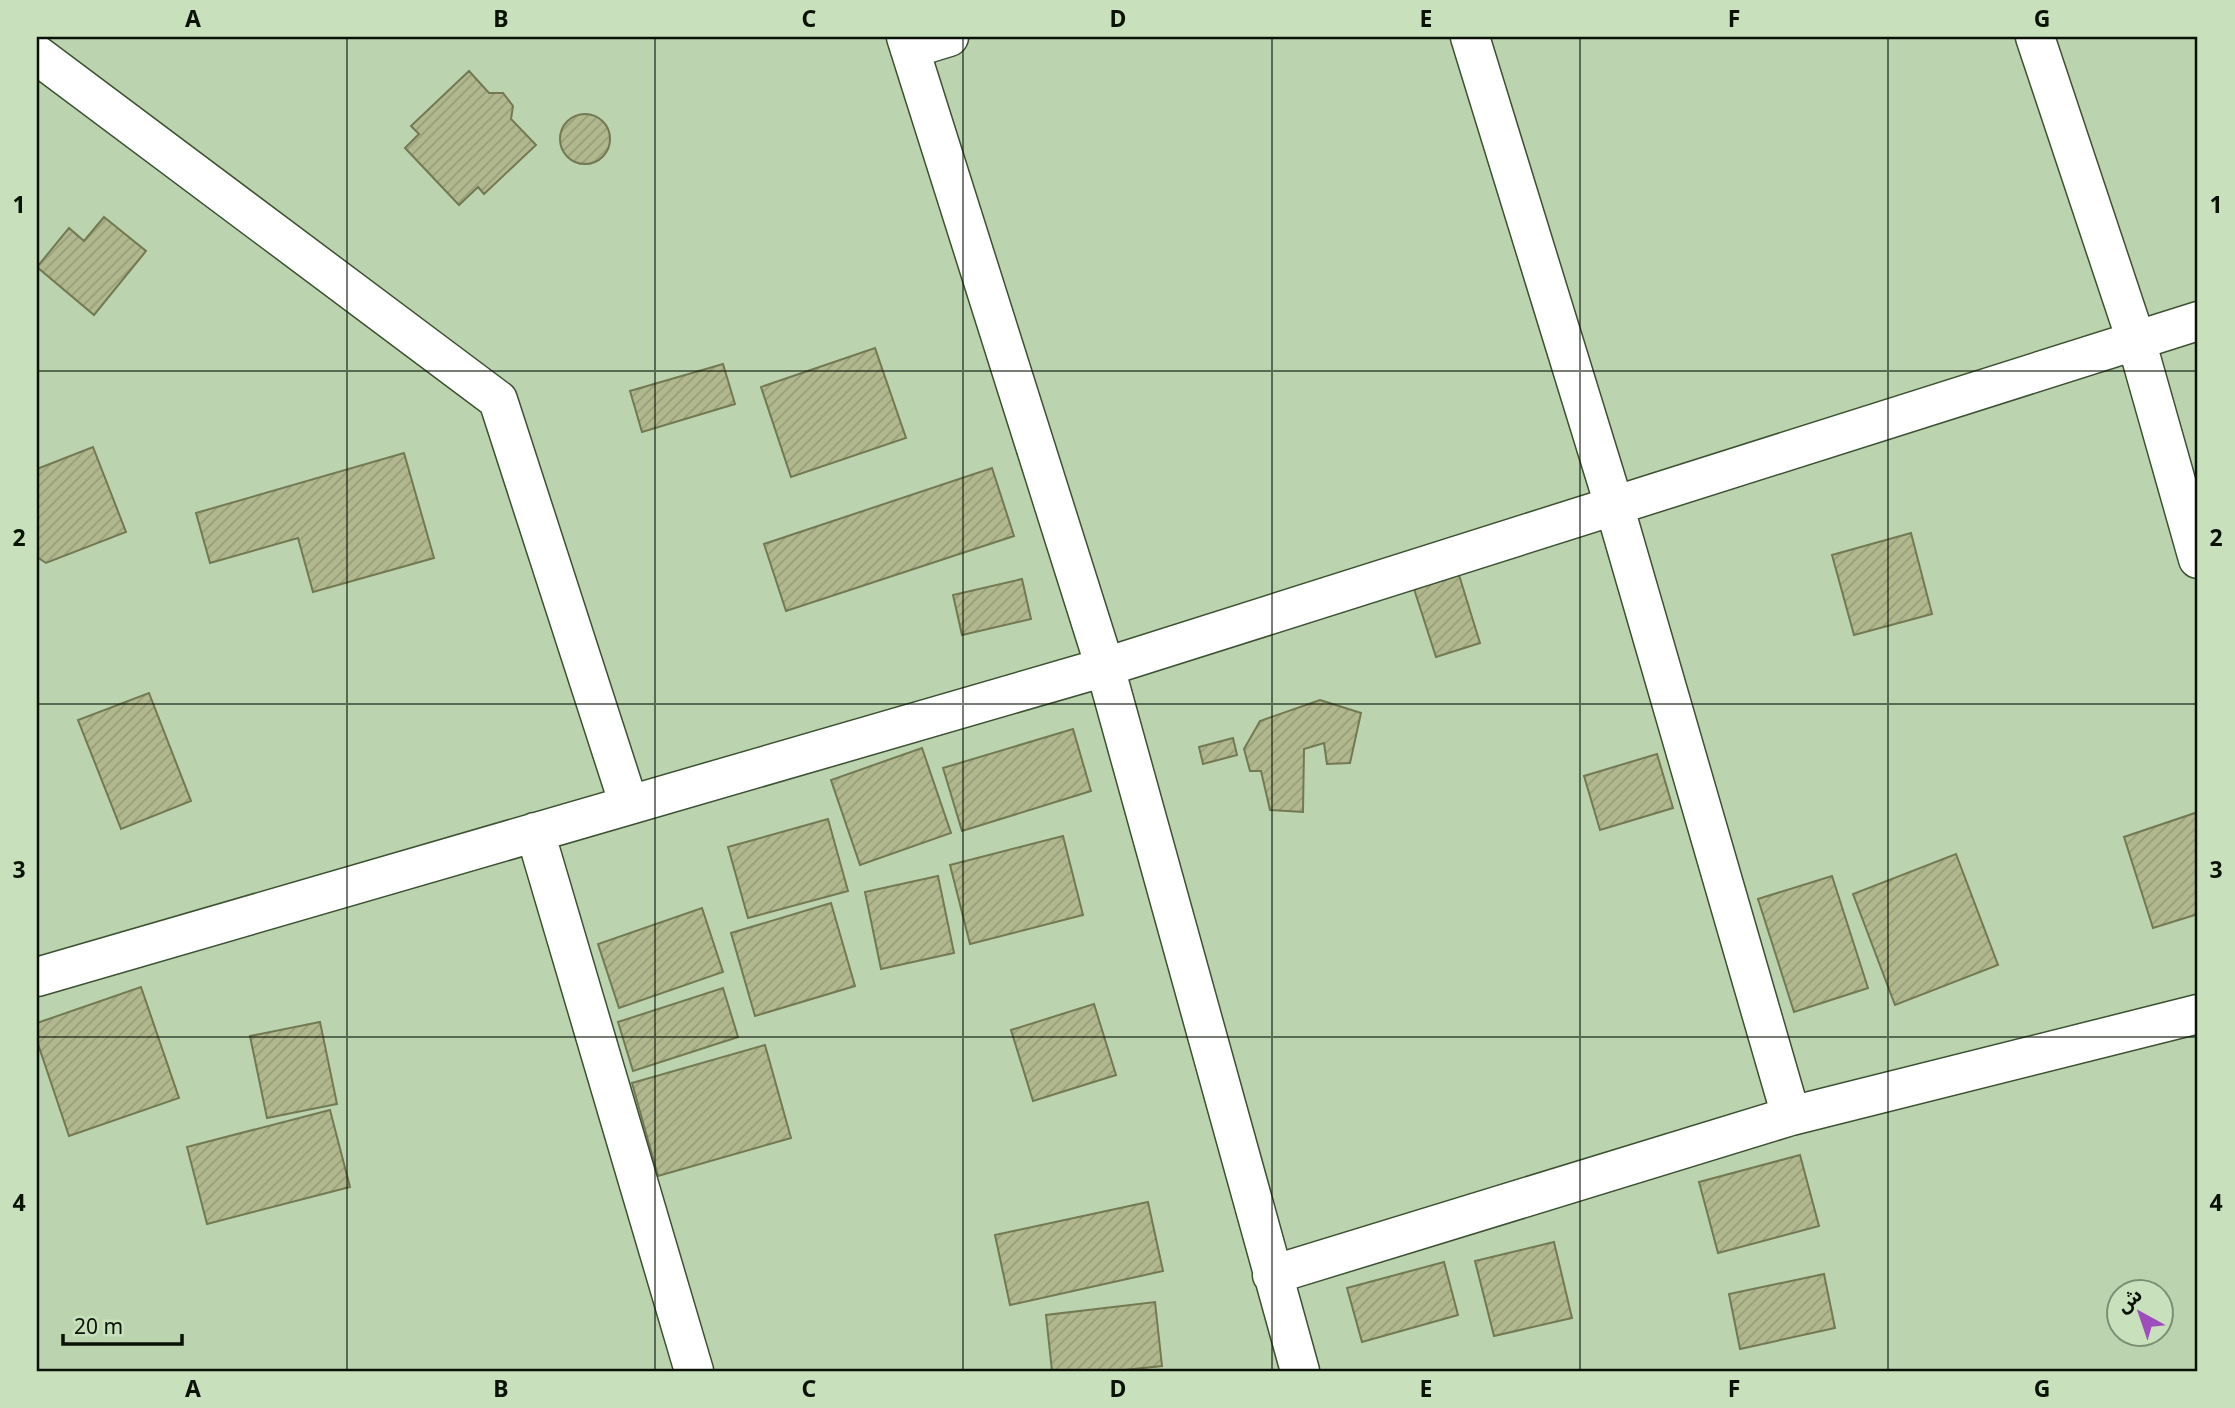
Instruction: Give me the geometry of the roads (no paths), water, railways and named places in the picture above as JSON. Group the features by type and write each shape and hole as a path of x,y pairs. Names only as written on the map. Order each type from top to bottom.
{"street":[{"path":"949,37 908,43 1105,667 1300,1371"},
{"path":"1471,37 1614,505 1791,1116"},
{"path":"2035,37 2136,340 2198,559"},
{"path":"37,55 498,400 629,805"},
{"path":"37,977 1105,667 2198,321"},
{"path":"535,832 694,1371"},
{"path":"1272,1275 1791,1116 2198,1014"}]}
